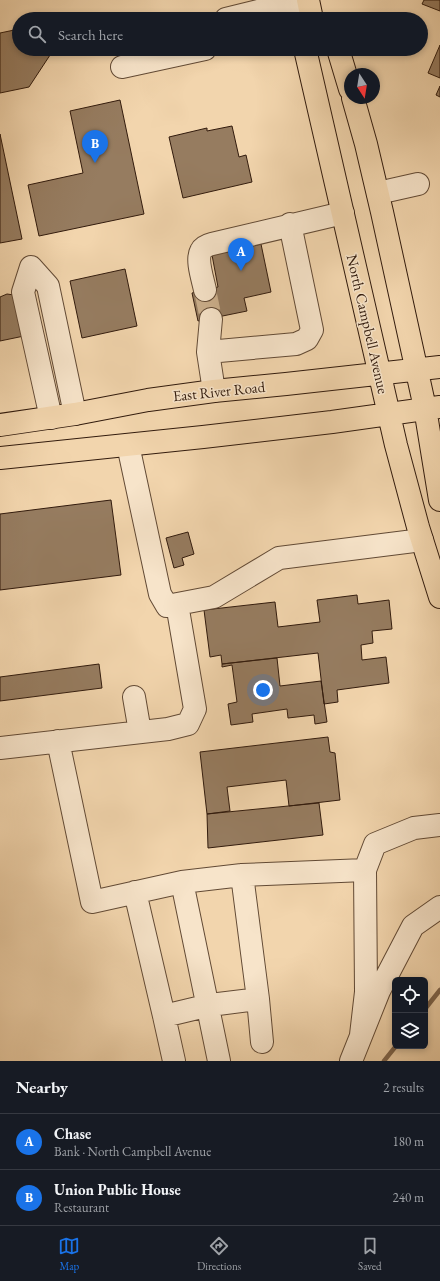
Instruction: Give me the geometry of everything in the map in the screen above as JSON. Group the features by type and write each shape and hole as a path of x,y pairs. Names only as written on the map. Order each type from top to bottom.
{"main road":[{"path":"308,0 311,12"},
{"name":"North Campbell Avenue","path":"307,56 396,445 422,540 440,597"},
{"path":"340,56 344,69"},
{"path":"355,104 378,193 416,370 432,408 440,500"},
{"name":"East River Road","path":"0,424 51,418 148,400 214,391 440,367"},
{"path":"0,458 203,438 432,408"}],"lane":[{"path":"254,12 302,0"},
{"path":"122,67 173,56"},
{"path":"378,193 418,184"},
{"path":"205,290 199,260 201,251 205,247 290,224 343,213"},
{"path":"208,352 296,344 307,339 312,330 290,224"},
{"path":"51,418 23,292 31,267 48,286 75,414"},
{"path":"211,319 208,352 214,391"},
{"path":"128,445 160,594 167,606 214,596 279,558 422,540"},
{"path":"0,748 168,729 188,724 195,709 177,604"},
{"path":"134,697 140,732"},
{"path":"58,741 92,902 182,882 242,875 365,870"},
{"path":"361,1035 366,992 365,870 375,844 414,828 440,825"},
{"path":"242,875 262,1042"},
{"path":"182,882 219,1061"},
{"path":"135,892 174,1061"},
{"path":"351,1061 379,991 413,926 440,907"},
{"path":"164,1016 208,1005 258,999"}],"building":[{"path":"424,0 440,0 440,11 422,4"},
{"path":"12,30 12,56 49,56 29,87 0,93 0,33"},
{"path":"440,45 440,78 428,73"},
{"path":"440,86 440,97 436,95"},
{"path":"120,100 144,214 39,236 28,185 83,173 70,111"},
{"path":"232,126 239,157 246,155 252,182 183,198 169,137 207,128 207,131"},
{"path":"0,134 22,239 0,243"},
{"path":"261,244 271,292 244,298 247,311 198,321 192,293 218,287 212,255"},
{"path":"125,269 137,326 82,338 70,281"},
{"path":"7,294 14,295 24,336 0,341 0,297"},
{"path":"111,500 121,575 0,590 0,514"},
{"path":"188,532 194,554 182,558 184,565 174,568 166,538"},
{"path":"357,595 358,604 389,600 392,629 372,631 373,643 361,645 362,660 386,657 389,683 337,690 338,702 324,704 318,653 222,664 221,655 210,657 204,610 275,602 278,627 320,622 317,600"},
{"path":"277,658 280,686 321,681 327,722 315,724 314,715 288,718 287,709 252,714 253,722 231,725 228,704 237,702 232,665 222,667 222,664"},
{"path":"99,664 102,688 0,701 0,677"},
{"path":"328,737 330,752 335,753 340,800 289,806 286,780 227,787 230,811 207,814 200,752"},
{"path":"319,803 323,835 208,848 207,814"}],"waterway":[{"path":"428,1005 440,990"},
{"path":"384,1061 394,1049"}],"tunnel":[{"path":"205,290 211,319"}],"place":[{"name":"Union Public House","path":"95,163"},
{"name":"Chase","path":"241,271"}]}
